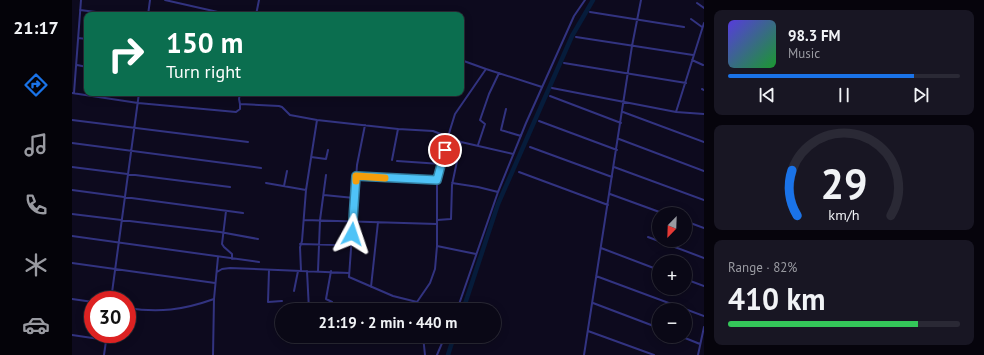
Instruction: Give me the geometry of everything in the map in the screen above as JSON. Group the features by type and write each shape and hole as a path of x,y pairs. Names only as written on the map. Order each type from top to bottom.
{"street":[{"path":"81,0 77,65 73,93 84,95"},
{"path":"148,12 150,0"},
{"path":"165,0 222,12"},
{"path":"257,12 259,0"},
{"path":"459,303 498,192 513,154 574,16 585,0"},
{"path":"584,355 640,0"},
{"path":"697,3 704,8"},
{"path":"80,10 96,12"},
{"path":"590,12 684,27"},
{"path":"691,20 702,27"},
{"path":"676,112 704,23"},
{"path":"576,37 693,55"},
{"path":"78,38 84,39"},
{"path":"692,60 703,65"},
{"path":"464,61 542,86"},
{"path":"564,63 686,83"},
{"path":"77,65 84,66"},
{"path":"365,125 356,176 348,273 349,278 393,296 417,302 430,283 435,268 437,246 437,180 448,137 455,114 486,69"},
{"path":"478,145 484,124 480,120 489,94 499,73"},
{"path":"552,88 676,112 704,114"},
{"path":"92,96 138,103 236,112 240,109 240,96"},
{"path":"112,291 139,96"},
{"path":"550,96 621,123"},
{"path":"240,104 279,106 290,115 316,120 398,129 433,131 460,142 513,154"},
{"path":"506,109 501,130 521,136"},
{"path":"623,112 704,142"},
{"path":"72,120 248,142"},
{"path":"294,290 299,271 300,244 304,220 306,190 316,120"},
{"path":"539,121 617,150"},
{"path":"392,160 398,129"},
{"path":"618,139 704,171"},
{"path":"304,220 353,222 437,222 451,220 452,183 460,142"},
{"path":"72,143 261,168"},
{"path":"530,147 612,177"},
{"path":"311,157 326,158 328,150"},
{"path":"397,161 441,164"},
{"path":"72,167 129,173 230,187"},
{"path":"614,167 704,200"},
{"path":"284,186 287,171"},
{"path":"519,172 608,205"},
{"path":"318,271 320,220 326,175"},
{"path":"356,176 437,180"},
{"path":"266,183 306,190"},
{"path":"452,183 498,192"},
{"path":"72,190 243,213"},
{"path":"610,194 652,209"},
{"path":"324,195 355,198"},
{"path":"226,210 223,245 232,254 232,259"},
{"path":"72,214 223,233 258,239"},
{"path":"370,287 378,222"},
{"path":"692,224 704,228"},
{"path":"72,236 259,262"},
{"path":"648,237 704,258"},
{"path":"300,244 338,245"},
{"path":"437,246 476,254"},
{"path":"601,248 652,267"},
{"path":"213,355 214,299 218,257"},
{"path":"72,264 215,283"},
{"path":"217,272 222,269 230,268 330,271 348,273"},
{"path":"269,270 268,302 282,301"},
{"path":"307,271 309,303"},
{"path":"330,271 326,299 332,302"},
{"path":"596,276 704,316"},
{"path":"692,282 704,286"},
{"path":"72,299 84,301"},
{"path":"136,309 152,311 180,308 194,306 214,299"},
{"path":"592,303 652,325"},
{"path":"698,355 704,327"},
{"path":"588,331 654,355"},
{"path":"72,335 84,337"},
{"path":"692,341 700,344"},
{"path":"104,355 106,343"},
{"path":"424,343 425,355"},
{"path":"437,355 442,343"}],"waterway":[{"path":"465,303 498,204 572,36 593,0"},
{"path":"448,355 452,343"}],"slow traffic":[{"path":"356,181 356,176 385,178"}],"route":[{"path":"352,234 356,176 437,180 445,150"}]}
